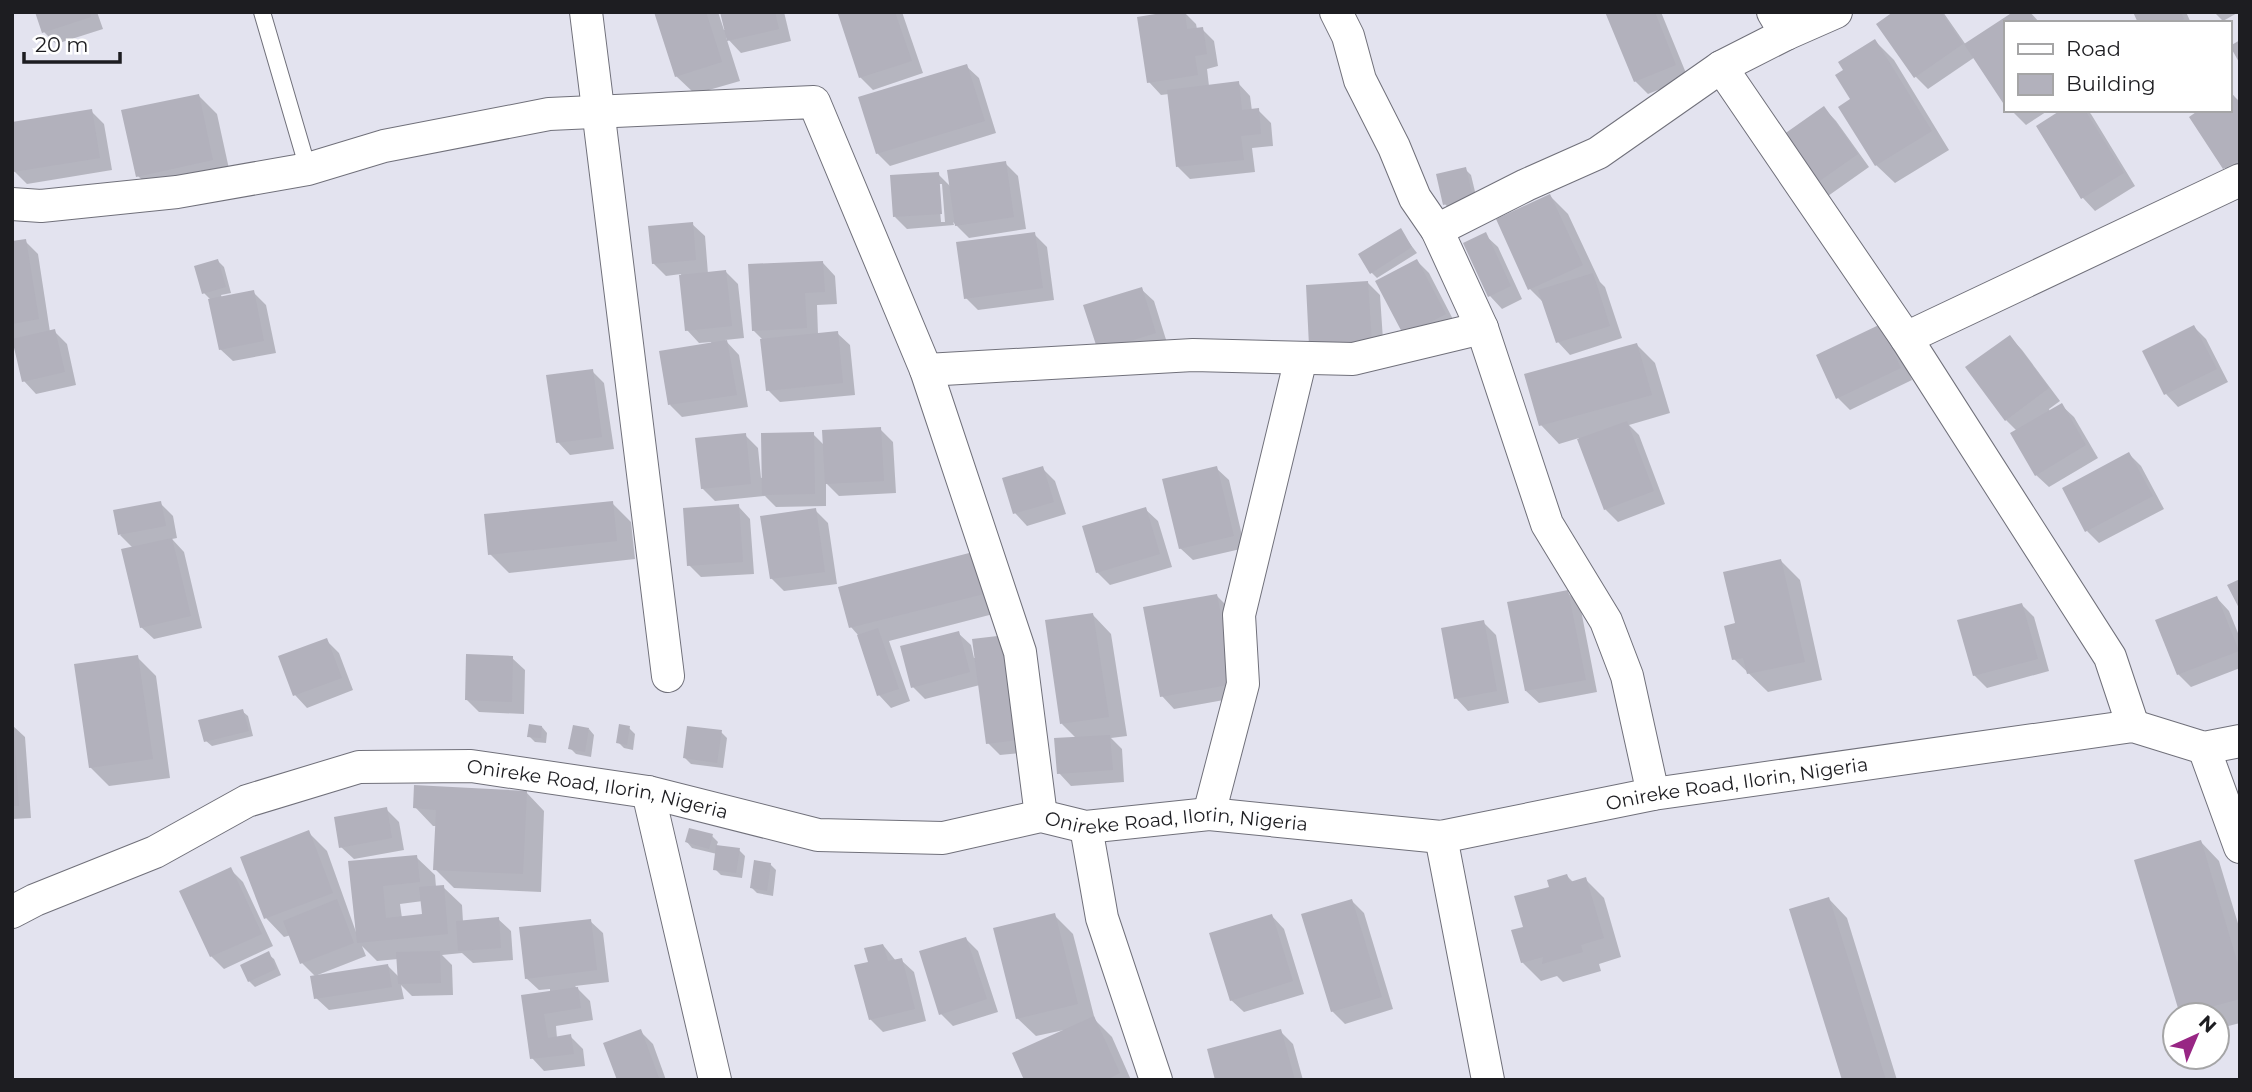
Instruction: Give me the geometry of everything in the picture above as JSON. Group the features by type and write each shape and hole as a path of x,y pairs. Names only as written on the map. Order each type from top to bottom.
{"street":[{"path":"586,12 668,676"},
{"path":"1336,12 1348,36 1360,80 1394,147 1415,198 1437,230 1482,328 1547,524 1606,621 1627,676 1653,793"},
{"path":"1437,230 1526,184 1598,153 1779,23 1836,12"},
{"path":"1721,67 1906,338 2110,657 2133,726"},
{"path":"12,204 41,206 177,192 308,169 384,146 549,114 814,102 926,370 1020,652 1041,816"},
{"path":"1906,338 2240,180"},
{"path":"926,370 1193,355 1353,359 1482,328"},
{"path":"1209,814 1243,684 1239,615 1301,358"},
{"name":"Onireke Road, Ilorin, Nigeria","path":"12,912 35,900 155,852 247,801 359,767 471,766 648,792 818,835 943,838 1041,816 1086,827 1209,814 1441,837 1653,793 2133,726 2204,748 2240,741"},
{"path":"2204,748 2240,847"},
{"path":"648,792 715,1080"},
{"path":"1086,827 1102,918 1156,1080"},
{"path":"1441,837 1488,1080"}],"lane":[{"path":"262,12 308,169"}],"building":[{"path":"35,12 90,12 91,17 42,33"},
{"path":"654,12 706,12 722,62 675,77"},
{"path":"720,12 775,12 779,29 727,41"},
{"path":"895,12 912,61 859,78 838,14"},
{"path":"1185,12 1187,29 1203,27 1207,54 1195,56 1198,75 1147,83 1137,17"},
{"path":"1605,12 1655,12 1676,65 1634,82"},
{"path":"1893,12 1941,12 1963,44 1914,78 1876,24"},
{"path":"2013,12 2029,12 2035,21 2004,21 2004,104 1964,44"},
{"path":"2133,12 2181,12 2184,19 2180,21 2137,21"},
{"path":"1875,39 1932,131 1875,166 1838,107 1850,99 1835,75 1843,70 1838,62"},
{"path":"2240,40 2240,64 2231,48"},
{"path":"967,64 985,121 876,154 858,97"},
{"path":"1239,81 1242,110 1259,108 1261,134 1241,136 1244,160 1176,167 1167,90"},
{"path":"2231,92 2240,105 2240,159 2223,169 2189,117 2196,112 2231,112"},
{"path":"199,94 213,160 136,177 121,110"},
{"path":"1824,106 1858,154 1814,185 1780,137"},
{"path":"92,109 100,158 13,172 12,122"},
{"path":"2058,112 2086,112 2124,173 2081,199 2036,126"},
{"path":"1006,161 1014,217 955,226 947,170"},
{"path":"1466,167 1473,198 1443,205 1436,174"},
{"path":"939,172 942,214 893,217 890,175"},
{"path":"1550,194 1583,265 1528,290 1496,219"},
{"path":"693,222 696,260 652,264 648,226"},
{"path":"1401,228 1412,247 1370,274 1358,254"},
{"path":"1035,232 1043,288 964,299 956,242"},
{"path":"1486,232 1511,286 1488,297 1463,243"},
{"path":"26,239 39,319 12,324 12,241"},
{"path":"218,259 226,287 202,294 194,266"},
{"path":"1417,259 1446,314 1404,336 1375,281"},
{"path":"823,261 825,292 805,293 807,328 752,331 748,264"},
{"path":"726,270 732,326 685,331 679,275"},
{"path":"1593,273 1610,326 1556,343 1538,290"},
{"path":"1368,281 1372,343 1309,346 1306,285"},
{"path":"1142,287 1156,333 1098,351 1083,305"},
{"path":"254,290 264,341 219,350 208,299"},
{"path":"1881,324 1901,368 1836,399 1816,355"},
{"path":"2194,325 2217,369 2164,395 2142,351"},
{"path":"55,329 65,372 22,382 12,339"},
{"path":"838,331 843,383 766,391 760,339"},
{"path":"2010,335 2049,388 2005,421 1965,367"},
{"path":"727,340 737,395 668,405 659,351"},
{"path":"1637,343 1652,395 1539,426 1524,374"},
{"path":"593,369 602,437 556,443 546,375"},
{"path":"2062,403 2086,445 2035,476 2010,433"},
{"path":"1627,421 1654,491 1604,510 1577,439"},
{"path":"881,427 884,481 825,484 822,430"},
{"path":"814,432 815,494 762,495 761,433"},
{"path":"746,433 751,484 701,489 695,438"},
{"path":"2129,452 2153,496 2085,532 2062,488"},
{"path":"1043,466 1054,502 1013,514 1002,478"},
{"path":"1217,466 1234,536 1179,549 1162,479"},
{"path":"161,501 166,526 118,535 113,510"},
{"path":"613,501 617,541 488,555 484,514"},
{"path":"739,504 743,562 687,566 683,508"},
{"path":"1146,507 1160,554 1096,573 1082,526"},
{"path":"816,508 825,572 770,579 760,516"},
{"path":"172,538 191,616 140,628 121,549"},
{"path":"973,552 984,594 849,628 838,587"},
{"path":"1781,559 1805,662 1747,674 1743,658 1732,660 1724,626 1735,623 1723,572"},
{"path":"2240,579 2240,610 2227,585"},
{"path":"1568,590 1586,680 1525,691 1507,602"},
{"path":"1217,594 1234,684 1160,697 1143,607"},
{"path":"2217,596 2239,651 2177,675 2155,620"},
{"path":"2022,603 2038,659 1973,676 1957,620"},
{"path":"1093,613 1109,717 1060,724 1045,620"},
{"path":"1484,620 1497,691 1454,699 1441,628"},
{"path":"878,628 899,689 877,696 857,635"},
{"path":"959,631 970,672 911,688 900,646"},
{"path":"1006,635 1019,740 986,744 972,639"},
{"path":"327,638 342,678 293,696 278,656"},
{"path":"466,654 513,656 512,702 465,700"},
{"path":"138,655 153,759 89,768 74,664"},
{"path":"243,709 249,731 204,742 198,720"},
{"path":"529,724 542,726 541,738 527,737"},
{"path":"619,724 630,726 627,745 616,743"},
{"path":"573,725 589,728 585,752 568,749"},
{"path":"687,726 722,730 717,763 683,758"},
{"path":"14,734 19,806 12,806"},
{"path":"1110,735 1113,770 1057,774 1054,738"},
{"path":"414,785 527,791 523,874 433,870 436,810 413,808"},
{"path":"387,807 392,838 339,848 334,817"},
{"path":"689,828 713,834 709,849 685,842"},
{"path":"309,830 333,893 264,919 240,857"},
{"path":"2201,840 2240,971 2240,999 2231,1001 2176,1001 2134,860"},
{"path":"716,845 740,848 736,873 713,870"},
{"path":"417,855 420,882 383,886 386,918 422,914 419,887 444,885 448,934 357,943 348,861"},
{"path":"754,860 771,863 767,891 750,888"},
{"path":"231,867 262,934 210,957 179,891"},
{"path":"1567,874 1570,882 1586,877 1604,938 1581,945 1583,952 1542,964 1543,957 1521,963 1511,930 1523,927 1514,896 1549,887 1547,880"},
{"path":"1829,897 1886,1080 1842,1080 1789,909"},
{"path":"337,899 354,943 300,964 283,921"},
{"path":"1352,899 1382,997 1331,1012 1301,914"},
{"path":"1055,913 1078,1004 1016,1019 993,928"},
{"path":"1272,914 1293,981 1230,1001 1209,933"},
{"path":"499,917 501,948 458,951 456,921"},
{"path":"591,919 597,970 525,979 519,927"},
{"path":"966,937 987,999 939,1015 919,951"},
{"path":"883,944 888,961 902,958 915,1009 869,1020 854,965 868,962 864,948"},
{"path":"269,951 276,969 248,982 240,965"},
{"path":"440,951 441,983 398,984 396,952"},
{"path":"388,964 392,987 314,999 310,976"},
{"path":"578,987 581,1008 544,1014 548,1038 571,1034 574,1054 530,1059 521,995"},
{"path":"1094,1016 1120,1073 1106,1080 1024,1080 1012,1053"},
{"path":"641,1029 659,1078 617,1080 603,1043"},
{"path":"1281,1029 1295,1080 1215,1080 1207,1049"}]}
